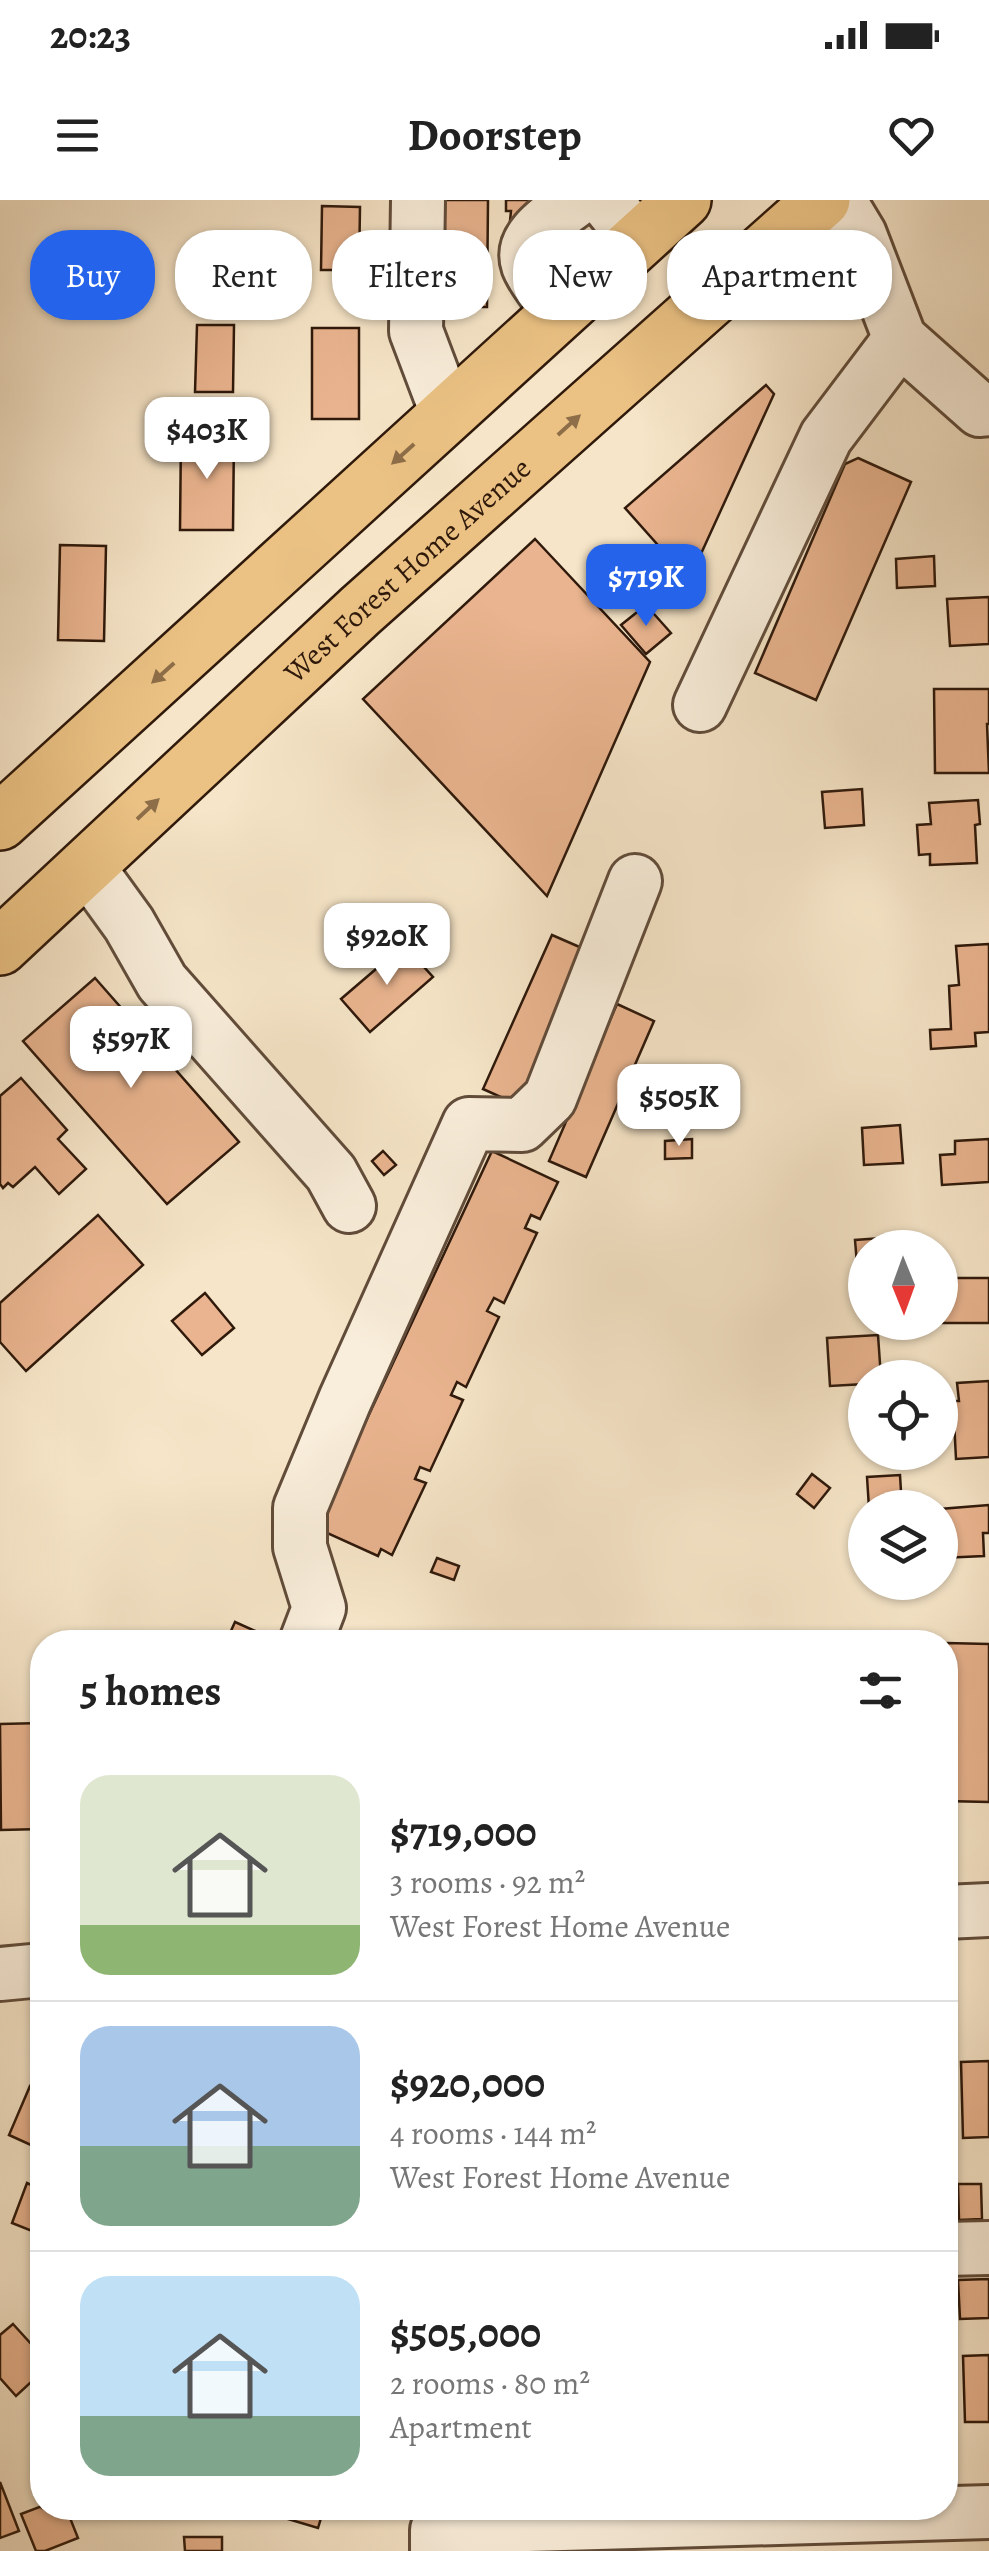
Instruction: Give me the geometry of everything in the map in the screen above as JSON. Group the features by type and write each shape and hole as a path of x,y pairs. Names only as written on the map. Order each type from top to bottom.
{"main road":[{"path":"622,220 683,200"},
{"name":"West Forest Home Avenue","path":"0,947 360,612 822,200"},
{"path":"0,822 550,320"}],"street":[{"path":"418,200 416,331 447,413"},
{"path":"539,230 576,200"},
{"path":"839,200 860,236 900,339 980,410 989,409"},
{"path":"700,705 826,437 900,339"},
{"path":"87,866 129,924 162,982 331,1173 348,1206"},
{"path":"311,1630 319,1608 300,1547 300,1508 345,1400 469,1124 522,1125 550,1098 635,881"},
{"path":"958,1911 989,1910"},
{"path":"0,1949 30,1950"},
{"path":"0,1974 30,1971"},
{"path":"958,2249 989,2248"},
{"path":"958,2515 989,2512"},
{"path":"437,2540 456,2526 772,2535 914,2520"}],"building":[{"path":"439,200 488,200 488,230 439,230"},
{"path":"506,200 553,200 529,222 510,221"},
{"path":"322,206 360,207 360,230 332,230 332,270 321,270"},
{"path":"197,325 234,325 233,392 195,392"},
{"path":"312,328 359,328 359,419 312,419"},
{"path":"766,385 774,394 689,580 625,508"},
{"path":"181,433 234,434 233,530 180,530"},
{"path":"858,458 911,482 816,700 755,673 845,464"},
{"path":"535,539 650,662 547,896 363,699"},
{"path":"60,545 106,546 104,641 58,640"},
{"path":"934,556 935,586 897,588 896,559"},
{"path":"670,562 684,579 674,587 660,570"},
{"path":"989,597 989,644 950,646 947,599"},
{"path":"646,605 671,633 646,654 621,625"},
{"path":"934,689 989,689 989,773 935,773"},
{"path":"862,789 864,825 825,828 822,792"},
{"path":"978,800 977,863 930,865 930,854 919,855 917,825 931,824 929,803"},
{"path":"552,935 591,952 521,1106 483,1089"},
{"path":"989,944 989,1032 975,1033 976,1046 931,1049 930,1030 951,1029 949,986 959,985 956,946"},
{"path":"404,945 433,977 370,1032 341,999"},
{"path":"95,978 239,1142 167,1204 23,1041"},
{"path":"617,1004 654,1021 586,1177 549,1161"},
{"path":"21,1078 67,1130 58,1139 86,1169 59,1194 35,1167 13,1187 8,1183 3,1188 0,1184 0,1096"},
{"path":"900,1125 903,1163 864,1165 862,1128"},
{"path":"692,1139 692,1158 665,1159 665,1141"},
{"path":"989,1139 989,1182 942,1185 940,1155 955,1154 955,1141"},
{"path":"383,1151 396,1165 384,1175 372,1161"},
{"path":"492,1151 558,1182 540,1219 531,1215 525,1228 537,1233 504,1303 494,1298 487,1311 499,1317 466,1387 457,1382 451,1395 463,1400 430,1471 420,1467 415,1479 426,1483 392,1555 381,1549 378,1556 316,1528"},
{"path":"98,1215 143,1265 26,1371 0,1342 0,1303"},
{"path":"958,1278 989,1278 989,1323 958,1323"},
{"path":"205,1293 234,1328 202,1355 172,1321"},
{"path":"827,1338 878,1340 880,1360 848,1360 848,1385 830,1386"},
{"path":"989,1381 989,1457 958,1459 958,1383"},
{"path":"812,1474 830,1488 814,1508 797,1494"},
{"path":"900,1475 901,1490 868,1490 867,1477"},
{"path":"989,1505 989,1533 983,1533 984,1556 958,1557 958,1508"},
{"path":"437,1558 459,1566 454,1580 431,1572"},
{"path":"235,1622 253,1630 231,1630"},
{"path":"958,1643 989,1644 989,1802 958,1801"},
{"path":"30,1723 30,1829 1,1830 0,1724"},
{"path":"989,2061 989,2137 963,2138 961,2062"},
{"path":"30,2086 30,2145 9,2135"},
{"path":"27,2183 30,2230 12,2223"},
{"path":"958,2184 981,2184 982,2219 959,2220"},
{"path":"989,2279 989,2318 960,2319 958,2280"},
{"path":"13,2324 30,2343 30,2383 16,2396 0,2378 0,2335"},
{"path":"989,2355 989,2422 965,2422 963,2356"},
{"path":"0,2482 19,2531 0,2538"},
{"path":"30,2511 30,2520 71,2520 78,2538 36,2551 21,2514"},
{"path":"291,2520 320,2520 318,2528"},
{"path":"184,2537 222,2537 222,2551 185,2551"}]}
